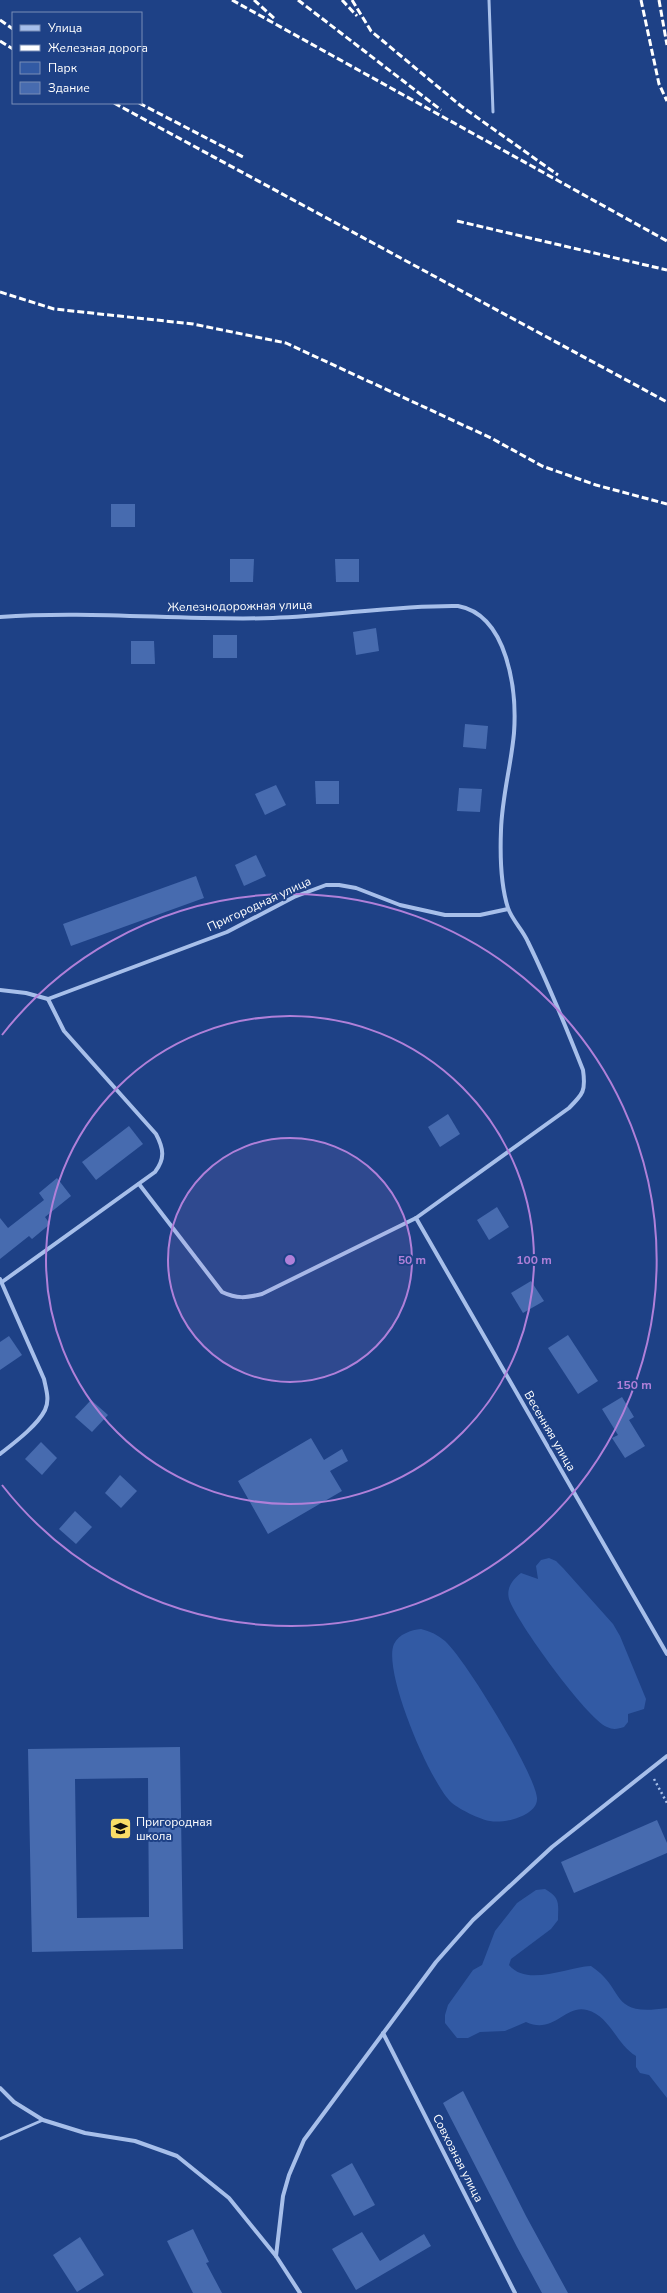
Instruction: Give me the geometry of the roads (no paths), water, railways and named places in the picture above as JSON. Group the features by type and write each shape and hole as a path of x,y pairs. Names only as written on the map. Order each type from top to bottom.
{"street":[{"name":"Железнодорожная улица","path":"0,617 86,614 205,619 273,618 445,606 467,607 478,612 499,638 511,679 514,707 514,733 501,828 501,862 508,908"},
{"name":"Пригородная улица","path":"48,999 227,932 294,897 326,885 339,885 356,888 400,905 445,915 480,915 508,908"},
{"path":"139,1184 222,1292 235,1298 247,1298 262,1294 416,1218 569,1108 582,1094 585,1084 583,1070 528,941 508,908"},
{"path":"0,990 26,993 48,999 64,1031 156,1134 162,1145 161,1164 155,1172 1,1280 44,1379 48,1394 45,1410 25,1434 0,1454"},
{"name":"Весенняя улица","path":"416,1218 667,1654"},
{"path":"276,2256 284,2196 296,2156 315,2124 436,1962 473,1920 552,1847 649,1772 667,1756"},
{"name":"Совхозная улица","path":"383,2033 515,2293"},
{"path":"0,2088 14,2102 43,2120 85,2133 135,2141 177,2156 229,2198 276,2256 300,2293"}],"lane":[{"path":"489,0 493,112"},
{"path":"0,2139 43,2120"}],"railway":[{"path":"232,0 667,241"},
{"path":"254,0 276,20"},
{"path":"298,0 441,110"},
{"path":"342,0 357,16"},
{"path":"352,0 371,31 461,106 558,175"},
{"path":"641,0 659,84 667,101"},
{"path":"659,0 667,45"},
{"path":"0,20 12,28"},
{"path":"0,41 12,48"},
{"path":"116,104 667,402"},
{"path":"141,104 243,157"},
{"path":"457,221 667,270"},
{"path":"0,292 54,309 193,324 286,343 491,438 542,466 596,485 667,504"}],"place":[{"name":"Пригородная школа","path":"120,1829"}]}
